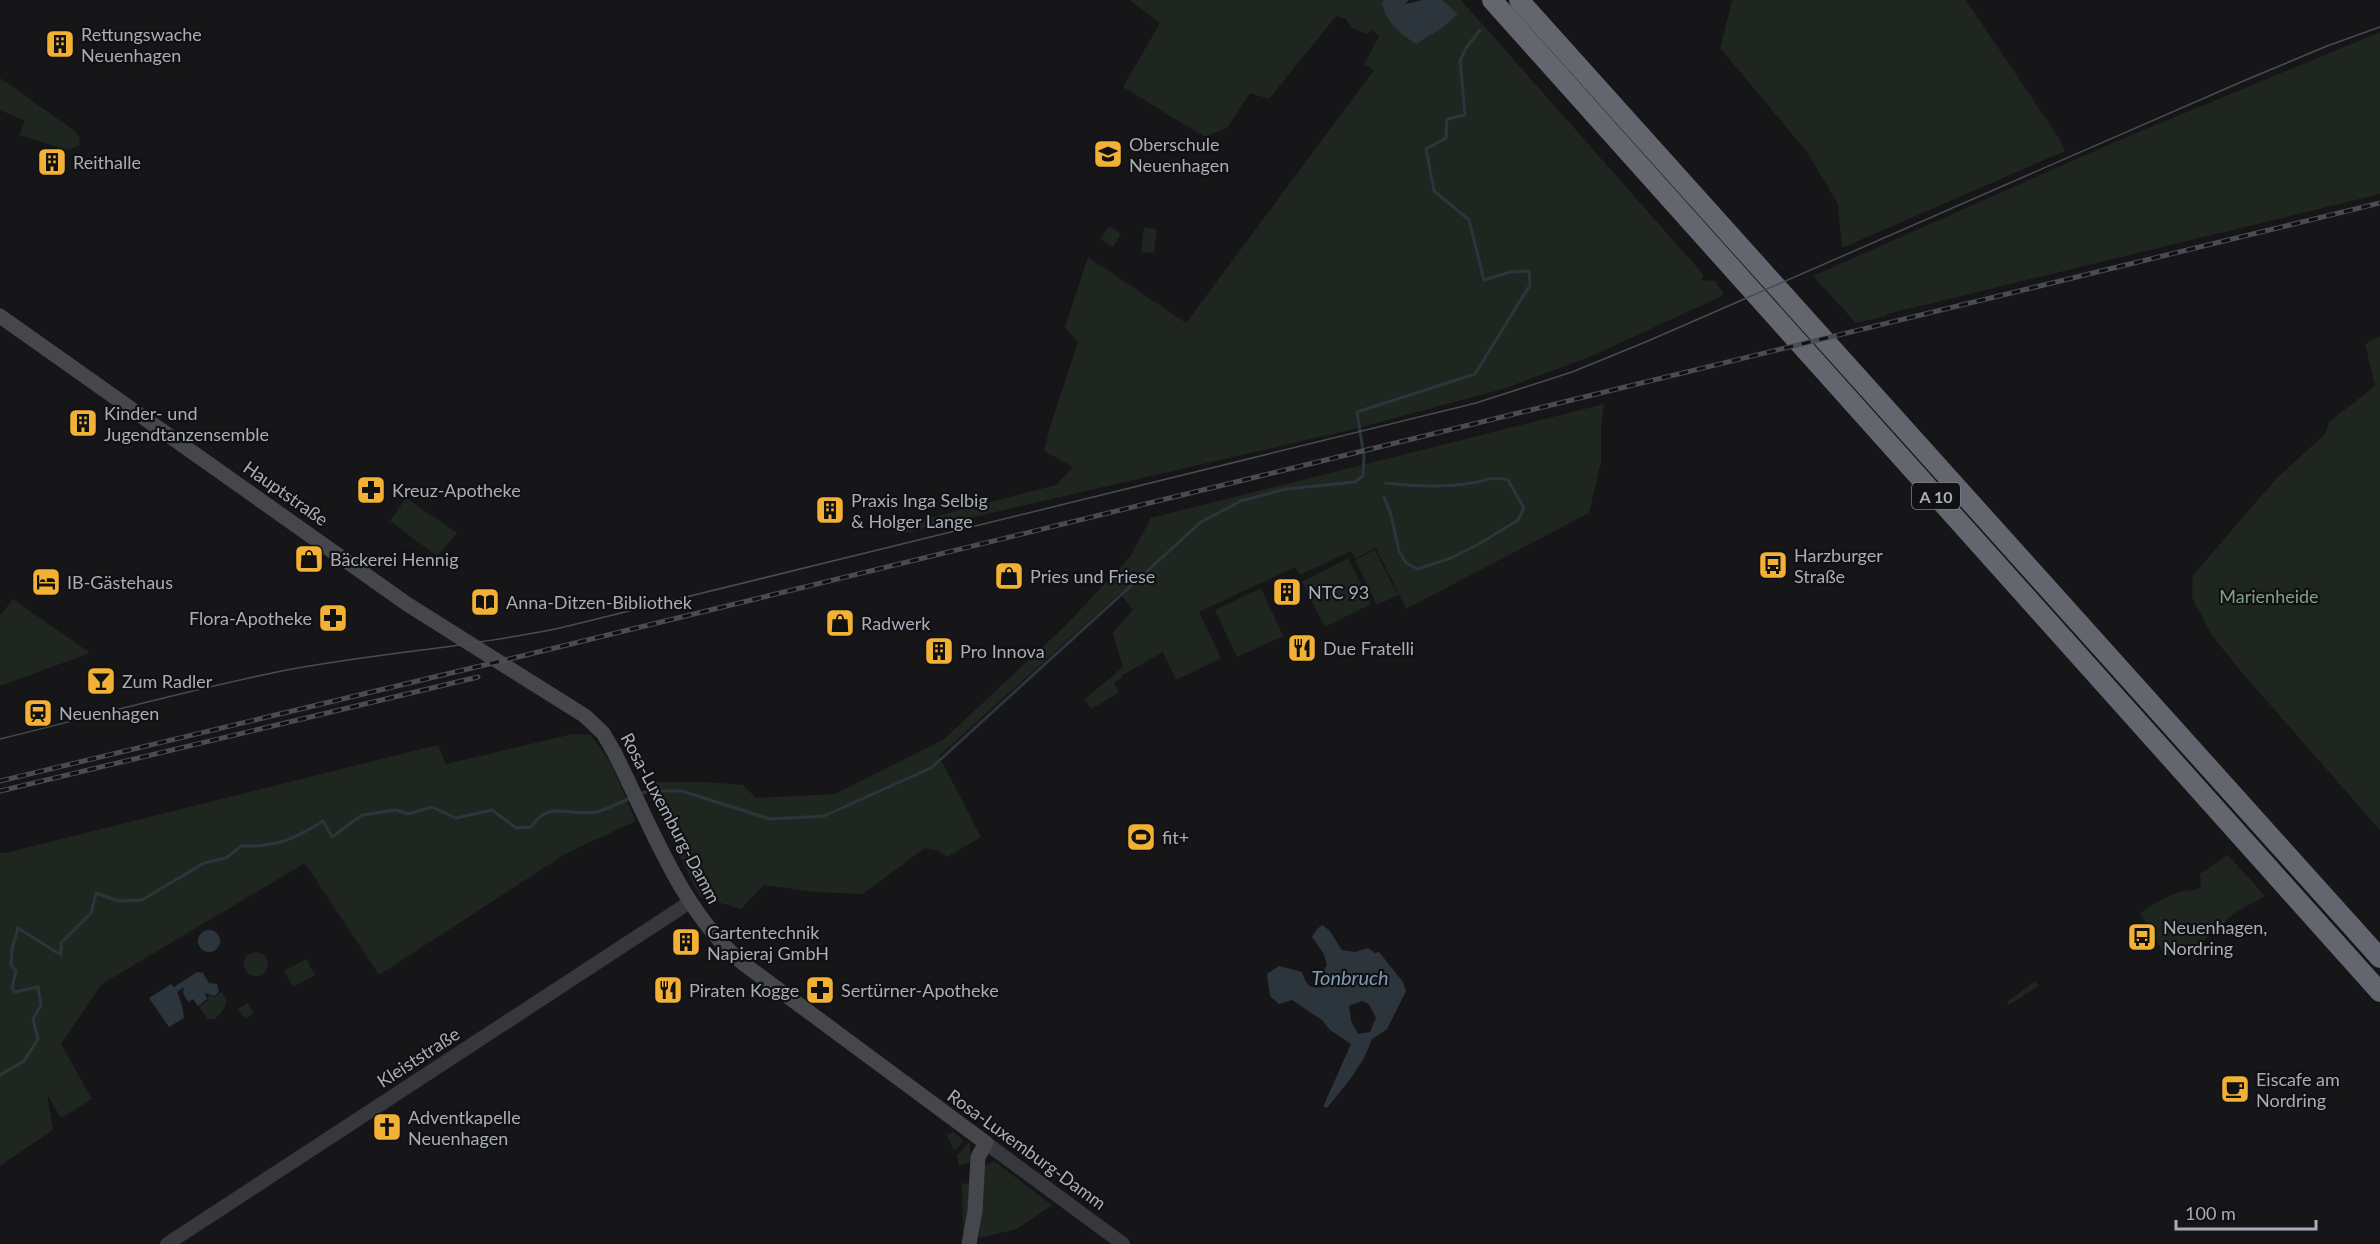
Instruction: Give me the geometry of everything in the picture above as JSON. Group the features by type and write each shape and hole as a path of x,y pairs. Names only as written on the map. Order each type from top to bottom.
{"highway":[{"name":"A 10","path":"1492,0 2380,992"},
{"name":"A 10","path":"1520,0 2380,958"}],"main road":[{"name":"Hauptstraße","path":"0,316 402,600 462,639"},
{"name":"Rosa-Luxemburg-Damm","path":"462,639 585,716 603,733 690,902 723,945 744,964 986,1143"},
{"path":"969,1244 975,1211 978,1157 986,1143"}],"street":[{"name":"Kleiststraße","path":"167,1244 690,902"},
{"name":"Rosa-Luxemburg-Damm","path":"986,1143 1123,1244"}],"green space":[{"path":"1130,0 1384,0 1382,3 1458,14 1442,0 1461,0 1695,265 1703,275 1702,280 1715,281 1723,292 1722,296 1592,356 1503,389 1350,430 896,535 894,527 1056,485 1073,467 1044,451 1078,342 1065,327 1088,257 1186,323 1374,70 1364,64 1379,36 1371,30 1367,34 1351,28 1346,19 1336,16 1269,99 1250,93 1228,127 1205,137 1123,87 1160,23"},
{"path":"1732,0 1966,0 2060,140 2065,151 1842,248 1838,204 1807,152 1720,48"},
{"path":"2380,32 2380,194 1856,323 1813,276 2117,141"},
{"path":"0,78 76,132 80,138 79,146 67,150 19,135 25,121 0,110"},
{"path":"1109,226 1121,234 1113,247 1100,239"},
{"path":"1144,227 1157,229 1154,253 1141,252"},
{"name":"Marienheide","path":"2380,336 2380,830 2213,637 2192,598 2193,575 2277,478 2325,434 2329,422 2375,386 2365,344"},
{"path":"1604,404 1601,462 1589,513 1406,609 1376,548 1355,559 1351,551 1300,575 1295,567 1199,612 1221,658 1176,680 1163,652 1121,676 1122,678 1114,683 1119,693 1091,709 1085,699 1123,667 1113,633 1133,610 1120,593 939,756 981,837 947,857 936,850 925,848 863,894 815,892 764,885 741,909 700,897 643,782 706,782 743,785 756,798 835,794 943,740 1065,626 1130,557 1151,518"},
{"path":"406,498 457,533 437,556 390,521"},
{"path":"1375,550 1398,595 1377,605 1355,560"},
{"path":"1348,558 1371,604 1325,627 1302,582"},
{"path":"1261,588 1283,636 1237,657 1215,610"},
{"path":"13,599 90,653 0,686 0,616"},
{"path":"573,734 590,735 598,744 616,776 636,821 567,853 379,975 305,863 102,984 61,1044 92,1099 61,1118 47,1094 53,1130 0,1166 0,853 438,745 446,764"},
{"path":"2228,855 2265,896 2237,912 2192,948 2165,955 2140,913 2170,895 2201,887 2200,874"},
{"path":"256,952 265,955 268,964 265,973 256,976 247,973 244,964 247,955"},
{"path":"306,959 315,975 293,987 284,971"},
{"path":"2035,981 2039,986 2007,1006 2008,1001"},
{"path":"221,992 226,999 225,1006 215,1019 208,1019 199,1007 207,1001 208,995 214,997"},
{"path":"248,1003 254,1013 245,1019 238,1009"},
{"path":"953,1132 964,1141 954,1151 947,1135"},
{"path":"970,1142 970,1162 959,1166 957,1155"},
{"path":"994,1161 1052,1205 1017,1229 979,1238 982,1171 986,1165"},
{"path":"962,1183 969,1184 969,1212 963,1236"}],"water":[{"path":"1384,0 1409,0 1405,4 1422,0 1442,0 1458,14 1442,28 1416,44 1390,22 1382,3"},
{"name":"Tonbruch","path":"1322,925 1329,930 1342,950 1355,952 1368,948 1375,953 1379,952 1403,982 1406,991 1387,1029 1372,1039 1364,1058 1351,1078 1327,1108 1323,1107 1351,1044 1330,1030 1322,1020 1292,1000 1279,1004 1270,996 1267,974 1279,966 1302,972 1305,981 1312,987 1324,987 1318,974 1327,966 1324,954 1312,937","holes":["1362,1001 1369,1004 1376,1018 1370,1032 1358,1034 1351,1021 1349,1006"]},
{"path":"209,930 217,933 220,941 217,949 209,952 201,949 198,941 201,933"},
{"path":"197,972 203,973 209,983 217,984 219,992 214,996 205,993 207,999 198,1006 193,999 188,1002 183,993 184,987 177,992 184,1018 169,1027 149,998 171,984 174,987"}],"waterway":[{"path":"640,794 649,791 682,791 770,819 824,816 931,768 1201,522 1241,501 1286,489 1355,482 1363,476 1364,457 1357,412 1475,374 1530,285 1529,271 1510,272 1484,280 1469,220 1434,191 1426,149 1446,138 1447,119 1465,115 1460,61 1466,48 1480,30"},
{"path":"1384,497 1391,515 1399,551 1406,563 1418,569 1451,558 1479,544 1518,520 1524,508 1508,480 1492,479 1439,486 1385,483"},
{"path":"0,1075 24,1061 38,1039 33,1019 41,1005 38,987 15,992 12,988 16,971 11,965 12,949 18,928 61,955 61,943 91,913 96,893 118,901 142,900 204,863 226,858 241,846 274,844 284,841 323,821 332,837 362,815 396,810 408,814 432,807 456,818 492,810 516,828 531,827 538,819 553,811 596,812 631,798"}],"tram line":[{"path":"0,739 251,677 560,628 1476,403 1572,372 1648,341 2241,82 2327,46 2380,27"}],"railway":[{"path":"0,781 2380,203"},
{"path":"0,791 478,677"}],"place":[{"name":"Rettungswache Neuenhagen","path":"60,44"},
{"name":"Oberschule Neuenhagen","path":"1108,154"},
{"name":"Reithalle","path":"52,162"},
{"name":"Kinder- und Jugendtanzensemble","path":"83,423"},
{"name":"Kreuz-Apotheke","path":"371,490"},
{"name":"Praxis Inga Selbig & Holger Lange","path":"830,510"},
{"name":"Bäckerei Hennig","path":"309,559"},
{"name":"Harzburger Straße","path":"1773,565"},
{"name":"Pries und Friese","path":"1009,576"},
{"name":"IB-Gästehaus","path":"46,582"},
{"name":"NTC 93","path":"1287,592"},
{"name":"Anna-Ditzen-Bibliothek","path":"485,602"},
{"name":"Flora-Apotheke","path":"333,618"},
{"name":"Radwerk","path":"840,623"},
{"name":"Due Fratelli","path":"1302,648"},
{"name":"Pro Innova","path":"939,651"},
{"name":"Zum Radler","path":"101,681"},
{"name":"Neuenhagen","path":"38,713"},
{"name":"fit+","path":"1141,837"},
{"name":"Neuenhagen, Nordring","path":"2142,937"},
{"name":"Gartentechnik Napieraj GmbH","path":"686,942"},
{"name":"Piraten Kogge","path":"668,990"},
{"name":"Sertürner-Apotheke","path":"820,990"},
{"name":"Eiscafe am Nordring","path":"2235,1089"},
{"name":"Adventkapelle Neuenhagen","path":"387,1127"}]}
